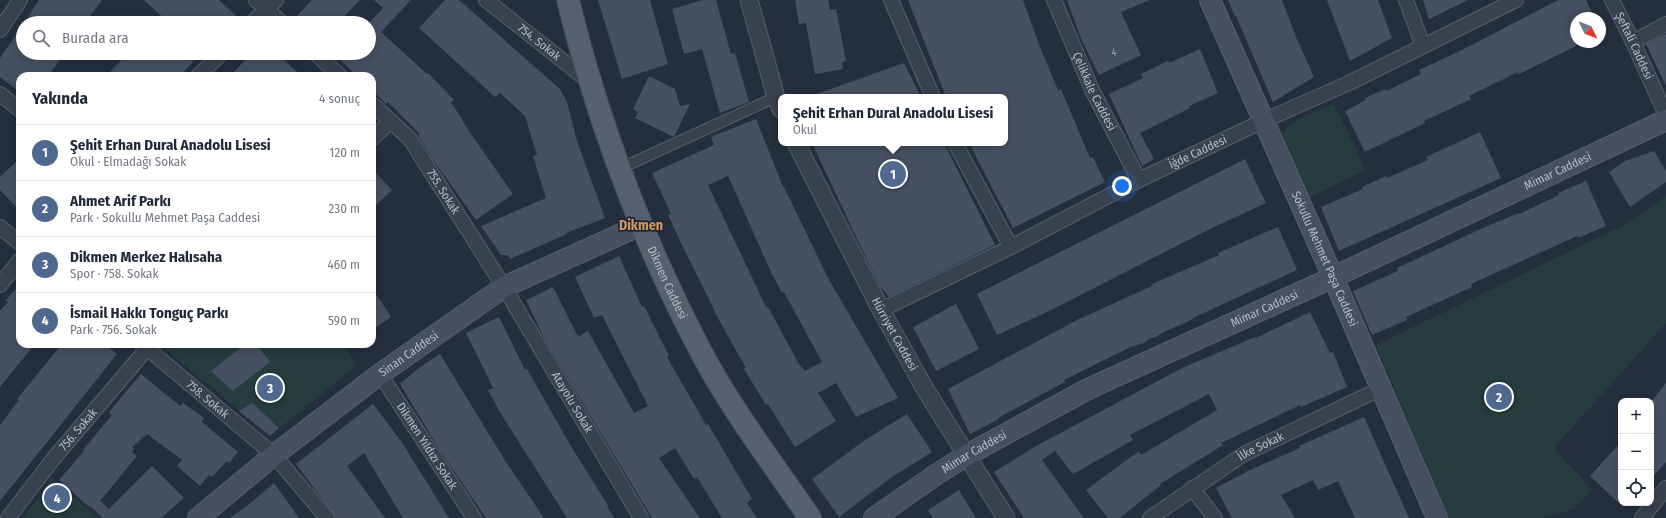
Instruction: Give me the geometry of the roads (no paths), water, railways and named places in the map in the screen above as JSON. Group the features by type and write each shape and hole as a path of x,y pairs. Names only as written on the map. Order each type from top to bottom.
{"main road":[{"name":"Dikmen Caddesi","path":"568,0 608,138 641,224 699,348 732,403 810,518"},
{"name":"Sokullu Mehmet Paşa Caddesi","path":"1210,0 1333,277 1380,389 1437,518"},
{"name":"Mimar Caddesi","path":"874,518 967,455 1088,389 1333,277 1666,120"},
{"name":"Sinan Caddesi","path":"198,518 274,455 380,374 504,287 641,224"}],"street":[{"path":"0,30 20,0"},
{"name":"754. Sokak","path":"486,0 592,84"},
{"path":"619,169 778,103 749,0"},
{"path":"891,0 932,94"},
{"name":"Çelikkale Caddesi","path":"1054,0 1095,96 1139,180"},
{"path":"1406,0 1423,46"},
{"name":"İğde Caddesi","path":"881,310 1011,247 1139,180 1263,121 1349,83 1516,0"},
{"name":"Şeftali Caddesi","path":"1612,0 1666,115"},
{"path":"257,16 266,3 276,16"},
{"path":"1633,42 1666,24"},
{"path":"202,72 215,60"},
{"path":"323,60 336,72"},
{"path":"0,94 16,107"},
{"name":"755. Sokak","path":"376,108 410,139 504,287"},
{"path":"376,135 391,121"},
{"name":"Hürriyet Caddesi","path":"798,146 881,310 925,389 1006,518"},
{"path":"957,146 1011,247"},
{"path":"0,227 16,240"},
{"path":"0,285 16,265"},
{"name":"Atayolu Sokak","path":"504,287 641,518"},
{"name":"756. Sokak","path":"8,518 54,458 145,348"},
{"name":"758. Sokak","path":"150,348 274,455 327,518"},
{"name":"Dikmen Yıldızı Sokak","path":"380,374 474,518"},
{"name":"İlke Sokak","path":"1150,518 1244,454 1380,389"},
{"path":"1192,488 1215,518"},
{"path":"1642,518 1666,488"}],"place":[{"name":"Şehit Erhan Dural Anadolu Lisesi","path":"893,174"},
{"name":"Dikmen Merkez Halısaha","path":"270,388"},
{"name":"Ahmet Arif Parkı","path":"1499,397"},
{"name":"İsmail Hakkı Tonguç Parkı","path":"57,498"}],"district":[{"name":"Dikmen","path":"641,225"}]}
